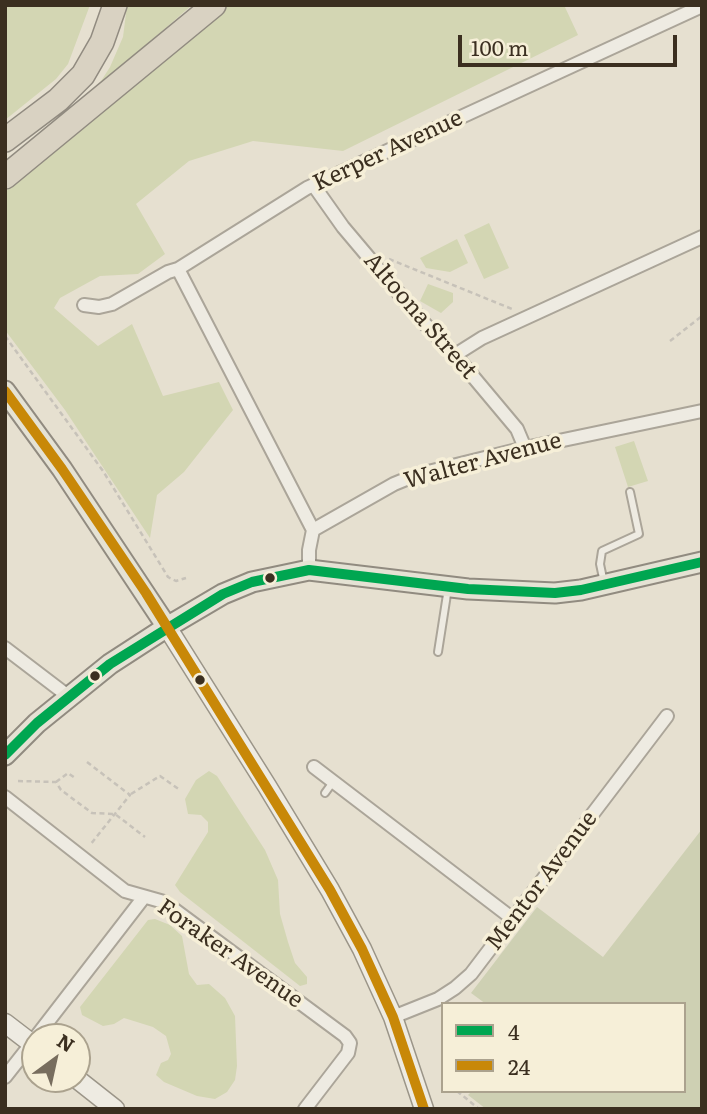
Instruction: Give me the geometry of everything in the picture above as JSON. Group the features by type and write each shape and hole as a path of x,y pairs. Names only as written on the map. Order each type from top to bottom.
{"highway":[{"path":"5,140 58,100 83,75 102,42 115,5"},
{"path":"5,177 214,5"}],"main road":[{"path":"5,391 62,469 167,627 330,890 362,949 393,1017 424,1109"},
{"path":"5,755 68,696 110,664 223,594 252,582 309,570 448,586 555,593 702,562"},
{"path":"5,1023 21,1033"},
{"path":"91,1090 116,1109"}],"street":[{"name":"Kerper Avenue","path":"84,305 99,307 112,304 168,272 178,270 313,186 702,6"},
{"name":"Altoona Street","path":"313,186 343,227 517,429 525,448"},
{"path":"456,355 482,338 702,237"},
{"path":"178,270 313,530 309,570"},
{"name":"Walter Avenue","path":"313,530 394,484 416,475 525,448 702,411"},
{"path":"5,649 68,696"},
{"name":"Mentor Avenue","path":"393,1017 438,999 456,988 480,963 667,716"},
{"path":"314,767 513,919"},
{"name":"Foraker Avenue","path":"5,797 125,891 164,902 345,1036 349,1044 348,1053 305,1109"},
{"path":"48,1023 144,897"},
{"path":"5,1077 21,1058"}],"lane":[{"path":"605,584 600,564 602,551 639,534 630,492"},
{"path":"438,652 448,586"},
{"path":"325,793 334,782"}],"path":[{"path":"389,259 512,309"},
{"path":"670,341 702,316"},
{"path":"5,336 103,471 168,578 176,581 186,578"},
{"path":"87,762 130,795"},
{"path":"18,781 56,782 68,773 75,778"},
{"path":"89,847 130,795 160,776 180,790"},
{"path":"56,782 61,790 92,813 115,814 145,837"},
{"path":"459,1093 479,1109"}],"green space":[{"path":"5,5 90,5 68,64 56,79 5,120"},
{"path":"127,5 192,5 96,89 110,67 123,37"},
{"path":"229,5 564,5 578,35 343,151 253,141 189,161 136,204 165,254 138,274 100,276 60,298 54,308 98,346 132,324 163,396 219,382 233,410 184,472 157,495 150,538 65,410 5,330 5,192"},
{"path":"489,223 509,268 484,279 464,235"},
{"path":"457,239 468,263 450,272 426,268 420,258"},
{"path":"428,284 453,293 453,302 441,313 420,301"},
{"path":"634,441 648,481 628,487 615,447"},
{"path":"209,771 217,776 265,850 278,880 280,914 288,942 295,963 307,977 307,984 300,986 180,892 175,885 208,832 208,822 201,815 188,814 185,799 196,780"},
{"path":"702,829 702,1109 486,1109 468,1095 686,1093 686,1002 483,1002 471,993 537,907 603,957"},
{"path":"155,919 170,925 182,936 189,974 197,985 209,984 225,998 235,1016 235,1080 227,1092 215,1099 197,1096 164,1082 156,1075 161,1063 168,1060 171,1054 166,1036 153,1027 124,1018 103,1026 82,1015 80,1007 148,920"}],"transit line":[{"name":"24","path":"5,391 146,593 330,890 362,949 393,1017 424,1109"},
{"name":"4","path":"5,755 37,723 110,664 223,594 252,582 309,570 468,589 555,593 581,590 702,562"}]}
